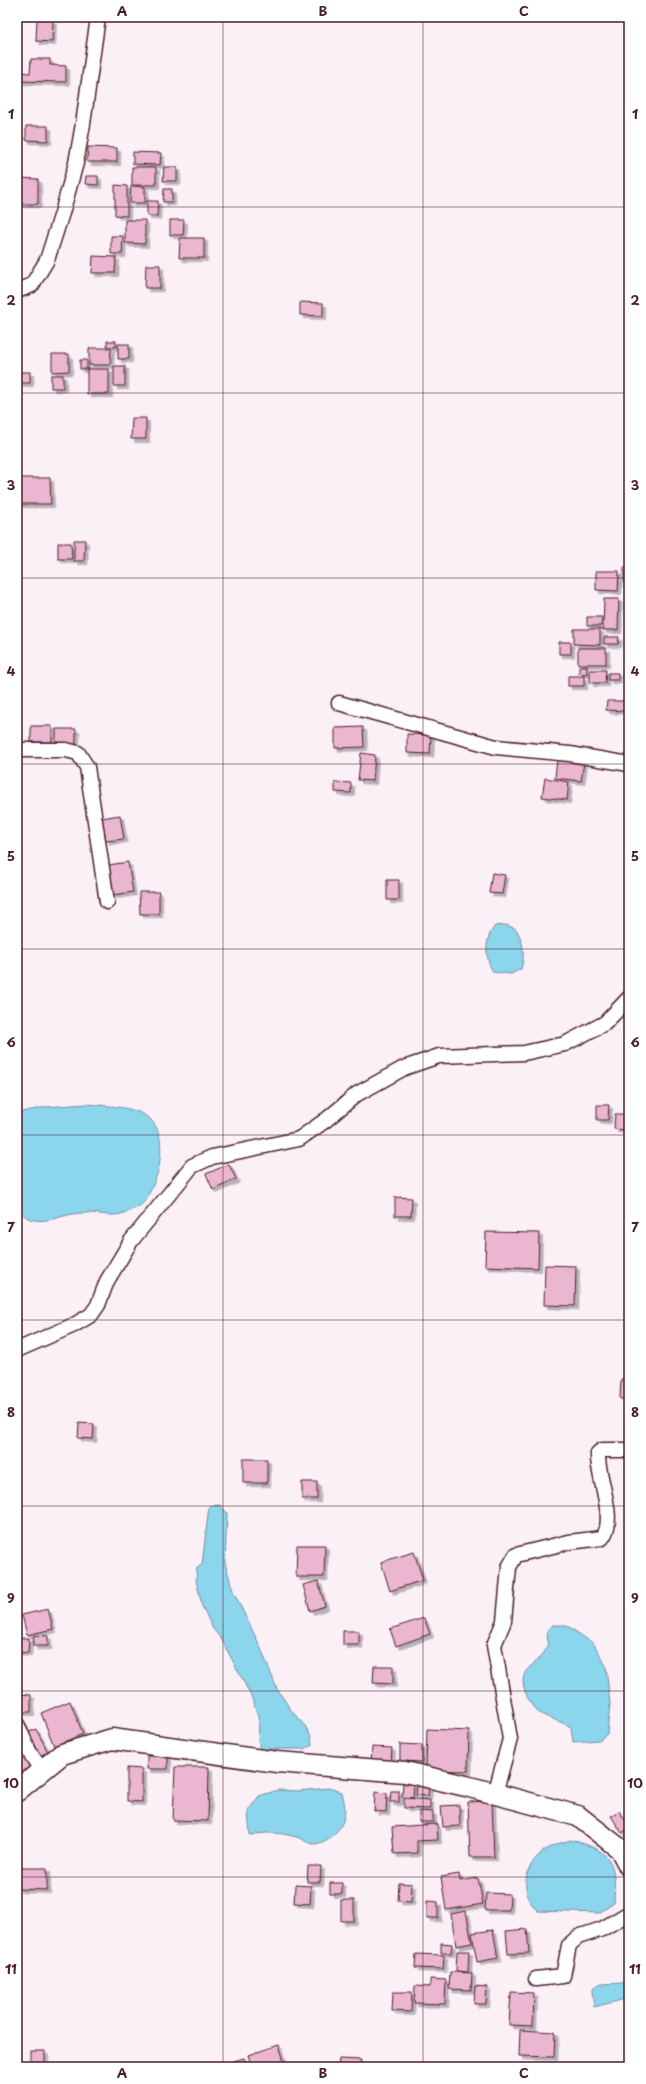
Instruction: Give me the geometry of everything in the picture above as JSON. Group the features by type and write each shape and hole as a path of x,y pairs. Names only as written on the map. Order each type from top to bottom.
{"main road":[{"path":"17,1791 62,1754 112,1739 277,1762 405,1772 578,1816 620,1849 629,1866"}],"street":[{"path":"17,291 32,285 47,260 62,213 76,163 98,17"},
{"path":"339,703 496,747 570,754 629,764"},
{"path":"17,750 66,750 78,753 87,768 107,902"},
{"path":"17,1350 74,1325 91,1315 98,1304 107,1281 131,1241 192,1166 212,1157 299,1139 326,1120 357,1094 404,1068 439,1056 524,1053 565,1044 605,1023 629,998"},
{"path":"495,1794 510,1739 494,1645 504,1620 509,1567 516,1555 569,1542 602,1538 607,1528 608,1518 598,1466 598,1452 602,1450 629,1450"},
{"path":"17,1724 30,1753 42,1771"},
{"path":"536,1979 563,1976 569,1945 578,1937 602,1929 629,1913"}],"water":[{"path":"506,925 516,929 521,939 523,949 521,969 511,974 493,972 487,955 487,943 491,931 495,926"},
{"path":"86,1104 119,1107 133,1110 144,1115 153,1122 159,1133 161,1148 159,1167 150,1192 145,1201 132,1210 124,1213 109,1215 76,1213 40,1221 26,1217 17,1205 17,1113 46,1107"},
{"path":"220,1505 227,1513 225,1563 233,1591 260,1646 277,1689 311,1736 312,1745 305,1749 260,1749 258,1740 258,1715 251,1696 222,1640 213,1629 202,1606 196,1580 197,1568 202,1565 209,1506"},
{"path":"553,1625 566,1625 594,1644 606,1666 610,1704 607,1734 599,1740 573,1742 571,1727 538,1712 526,1694 523,1683 524,1677 529,1668 538,1660 546,1649 548,1642 547,1630"},
{"path":"328,1788 342,1792 345,1811 343,1822 340,1827 328,1839 323,1842 313,1844 279,1833 250,1835 248,1811 259,1796 278,1790 298,1791"},
{"path":"571,1840 596,1849 604,1854 609,1860 614,1877 614,1903 599,1913 538,1911 528,1898 526,1890 527,1875 530,1867 534,1860 547,1849 554,1845"},
{"path":"629,1981 629,1998 594,2007 592,1992 595,1986"}],"building":[{"path":"37,19 53,20 52,42 36,41"},
{"path":"31,59 50,59 50,65 66,66 66,82 17,81 18,72 30,73"},
{"path":"26,126 48,126 48,141 26,140"},
{"path":"88,147 117,148 117,162 87,162"},
{"path":"133,152 161,153 160,165 133,164"},
{"path":"132,167 156,167 156,185 132,185"},
{"path":"164,167 177,167 177,181 163,181"},
{"path":"86,176 98,176 98,185 85,184"},
{"path":"17,178 38,179 38,204 17,204"},
{"path":"115,185 127,186 127,216 115,215"},
{"path":"131,186 145,187 145,203 130,203"},
{"path":"164,189 172,189 172,202 163,202"},
{"path":"147,201 158,201 157,216 147,216"},
{"path":"125,220 145,220 145,244 125,243"},
{"path":"170,220 184,220 183,235 170,235"},
{"path":"111,236 123,236 122,254 111,254"},
{"path":"180,238 204,238 204,258 179,258"},
{"path":"93,256 116,257 115,273 92,273"},
{"path":"146,265 160,265 160,288 145,288"},
{"path":"300,302 323,303 323,316 300,315"},
{"path":"107,341 116,341 116,347 107,347"},
{"path":"118,344 129,344 129,359 118,359"},
{"path":"89,348 111,348 110,365 89,365"},
{"path":"52,354 69,354 69,371 52,372"},
{"path":"80,360 87,360 87,369 80,369"},
{"path":"114,366 125,366 125,386 114,386"},
{"path":"87,369 109,369 109,394 87,394"},
{"path":"17,372 30,372 30,383 17,383"},
{"path":"51,375 63,375 63,388 51,388"},
{"path":"132,418 146,418 146,439 131,439"},
{"path":"17,478 50,478 51,504 17,504"},
{"path":"74,540 85,540 84,561 74,561"},
{"path":"58,543 71,543 72,559 58,559"},
{"path":"624,567 629,567 629,583 624,583"},
{"path":"596,571 619,571 618,591 596,590"},
{"path":"604,599 619,599 618,630 603,630"},
{"path":"587,617 602,617 601,626 587,626"},
{"path":"574,629 600,629 600,645 574,644"},
{"path":"604,637 619,637 618,644 604,644"},
{"path":"559,642 571,642 571,654 559,654"},
{"path":"578,648 606,648 606,664 578,664"},
{"path":"579,666 587,666 587,674 579,673"},
{"path":"590,670 606,670 605,683 590,683"},
{"path":"608,673 618,673 618,680 608,680"},
{"path":"568,676 584,676 584,686 568,686"},
{"path":"607,701 626,701 626,711 606,710"},
{"path":"31,726 52,726 52,742 31,742"},
{"path":"363,727 364,747 335,748 335,728"},
{"path":"56,729 76,729 76,745 56,745"},
{"path":"407,734 431,735 430,754 407,753"},
{"path":"361,753 375,755 373,781 358,780"},
{"path":"557,759 584,762 581,781 555,778"},
{"path":"545,778 569,782 567,800 542,797"},
{"path":"335,782 351,783 351,793 335,792"},
{"path":"120,815 124,839 106,841 102,818"},
{"path":"627,848 629,848 629,867 626,867"},
{"path":"128,862 133,892 113,895 109,865"},
{"path":"492,873 505,875 502,894 489,893"},
{"path":"387,880 399,880 399,900 387,900"},
{"path":"139,892 159,892 159,914 140,914"},
{"path":"597,1105 609,1105 608,1120 597,1120"},
{"path":"615,1114 627,1114 627,1130 614,1129"},
{"path":"229,1164 236,1179 213,1190 206,1174"},
{"path":"395,1197 412,1198 411,1216 395,1216"},
{"path":"486,1232 539,1233 538,1268 485,1266"},
{"path":"545,1265 576,1266 575,1306 544,1305"},
{"path":"621,1379 629,1379 629,1399 620,1399"},
{"path":"79,1423 94,1424 93,1439 78,1438"},
{"path":"243,1459 267,1459 267,1483 243,1483"},
{"path":"302,1482 317,1482 317,1499 302,1499"},
{"path":"297,1545 325,1545 324,1577 296,1577"},
{"path":"414,1552 423,1580 390,1591 381,1562"},
{"path":"318,1581 325,1606 310,1611 303,1585"},
{"path":"48,1609 53,1629 27,1635 22,1615"},
{"path":"424,1618 430,1634 396,1646 390,1629"},
{"path":"343,1631 359,1631 359,1645 343,1645"},
{"path":"34,1635 48,1636 48,1646 33,1646"},
{"path":"17,1638 29,1638 28,1653 17,1652"},
{"path":"374,1666 393,1666 393,1684 373,1683"},
{"path":"19,1694 31,1695 31,1712 18,1712"},
{"path":"70,1701 83,1734 54,1746 41,1713"},
{"path":"36,1729 48,1752 35,1758 23,1735"},
{"path":"427,1729 469,1731 468,1771 426,1770"},
{"path":"17,1738 35,1764 18,1775 17,1773"},
{"path":"400,1744 422,1745 422,1762 400,1761"},
{"path":"372,1747 392,1748 391,1763 371,1762"},
{"path":"147,1756 168,1756 168,1769 147,1769"},
{"path":"175,1767 209,1767 208,1821 173,1820"},
{"path":"127,1768 142,1769 142,1802 127,1801"},
{"path":"403,1783 414,1784 413,1798 402,1797"},
{"path":"417,1784 429,1785 428,1796 416,1795"},
{"path":"391,1791 399,1791 399,1802 390,1802"},
{"path":"375,1792 387,1793 386,1812 374,1811"},
{"path":"404,1798 430,1800 430,1809 404,1808"},
{"path":"492,1801 494,1857 470,1857 468,1802"},
{"path":"459,1805 460,1826 443,1827 441,1806"},
{"path":"419,1811 433,1812 433,1822 419,1822"},
{"path":"619,1811 629,1826 629,1828 622,1833 611,1816"},
{"path":"437,1824 438,1840 417,1841 417,1853 394,1854 392,1827"},
{"path":"308,1866 321,1866 320,1882 307,1882"},
{"path":"17,1868 47,1868 47,1890 17,1889"},
{"path":"459,1874 460,1881 478,1878 483,1904 446,1910 441,1877"},
{"path":"330,1883 342,1883 342,1894 330,1894"},
{"path":"399,1883 412,1884 411,1902 398,1901"},
{"path":"295,1885 311,1886 310,1904 294,1903"},
{"path":"486,1893 510,1894 509,1910 485,1910"},
{"path":"341,1900 354,1900 354,1921 341,1921"},
{"path":"427,1901 438,1902 438,1918 427,1918"},
{"path":"466,1911 472,1943 456,1946 451,1914"},
{"path":"527,1929 529,1953 508,1954 506,1931"},
{"path":"493,1930 498,1958 477,1962 472,1933"},
{"path":"441,1943 452,1944 451,1953 441,1953"},
{"path":"457,1951 469,1951 468,1972 456,1971"},
{"path":"416,1954 444,1955 443,1969 415,1968"},
{"path":"450,1972 472,1973 471,1990 449,1989"},
{"path":"430,1979 446,1980 445,2004 414,2003 415,1986 430,1987"},
{"path":"475,1986 487,1987 486,2004 474,2004"},
{"path":"393,1992 412,1992 411,2012 392,2011"},
{"path":"511,1992 534,1993 533,2026 509,2025"},
{"path":"520,2030 555,2032 554,2057 519,2056"},
{"path":"279,2045 286,2067 268,2067 267,2065 252,2067 248,2055"},
{"path":"31,2051 45,2051 45,2067 31,2067"},
{"path":"244,2058 248,2067 228,2067 227,2063"},
{"path":"339,2059 361,2060 360,2067 338,2067"}]}
